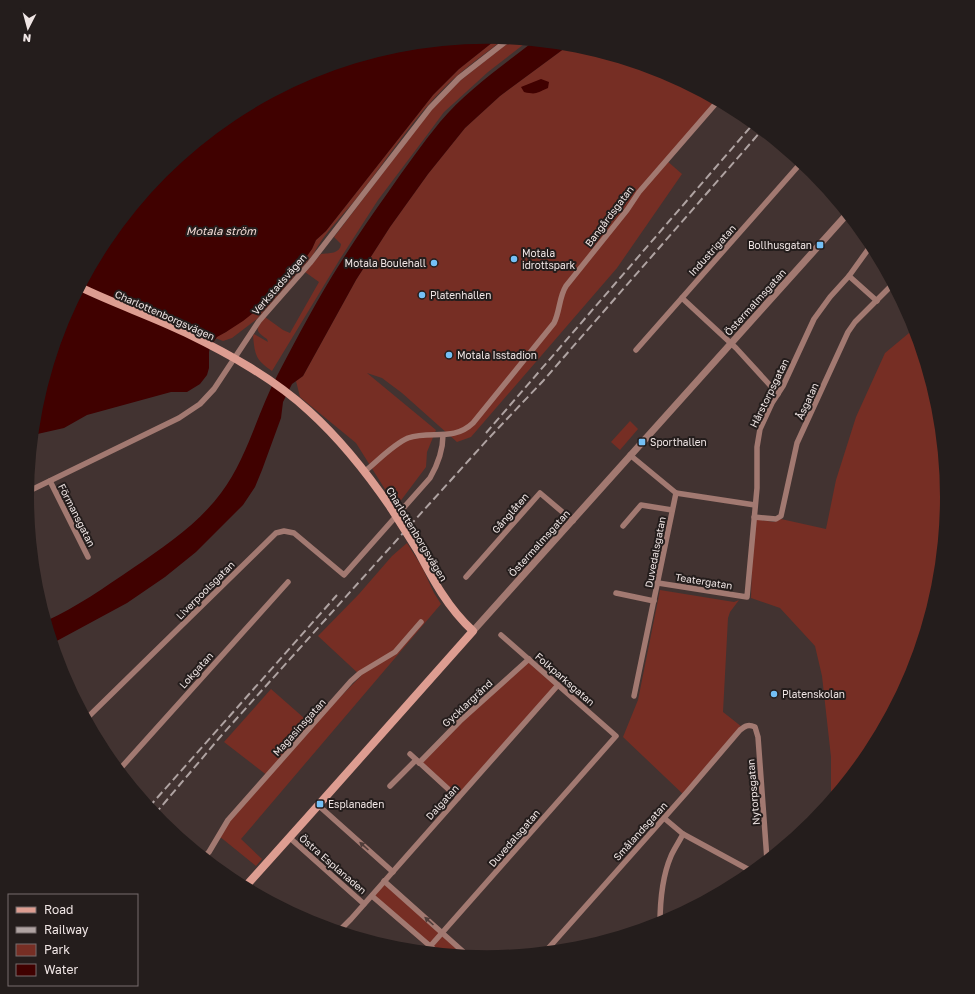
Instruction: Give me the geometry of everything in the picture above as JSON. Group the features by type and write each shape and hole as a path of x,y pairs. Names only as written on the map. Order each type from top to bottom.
{"main road":[{"name":"Charlottenborgsvägen","path":"85,289 168,325 234,358 270,380 313,414 337,439 391,508 448,603 456,614 473,631"},
{"name":"Östermalmsgatan","path":"249,882 473,631"}],"street":[{"name":"Verkstadsvägen","path":"34,489 187,413 200,404 214,388 259,321 310,263 430,108 459,78 503,44"},
{"name":"Bangårdsgatan","path":"364,472 394,446 408,439 421,436 443,435 460,432 469,427 554,323 562,294 566,286 627,210 639,192 714,104"},
{"name":"Industrigatan","path":"636,350 797,166"},
{"name":"Östermalmsgatan","path":"473,631 844,217"},
{"name":"Hårstorpsgatan","path":"746,597 758,478 758,438 764,418 783,386 817,315 830,297 849,276 868,250"},
{"path":"849,276 877,301"},
{"name":"Åsgatan","path":"754,517 776,519 781,516 797,443 850,328 890,288"},
{"path":"682,298 732,344 778,394"},
{"name":"Liverpoolsgatan","path":"90,715 276,533 284,531 294,533 344,575 430,478 440,459 443,445 443,435"},
{"path":"630,455 676,493 755,505"},
{"name":"Förmansgatan","path":"50,481 88,557"},
{"name":"Gånglåten","path":"466,577 540,493 572,521"},
{"name":"Duvedalsgatan","path":"634,696 676,493"},
{"path":"623,526 641,505 672,510"},
{"name":"Lokgatan","path":"123,766 288,582"},
{"name":"Teatergatan","path":"658,583 746,597"},
{"path":"616,593 654,601"},
{"name":"Magasinsgatan","path":"207,854 228,820 351,681 360,673 395,652 421,622"},
{"name":"Folkparksgatan","path":"502,635 616,736"},
{"name":"Gycklargränd","path":"390,786 528,659"},
{"name":"Dalgatan","path":"343,926 372,896 558,685"},
{"name":"Smålandsgatan","path":"550,947 740,730 744,726 751,725"},
{"name":"Nytorpsgatan","path":"751,725 755,727 758,737 767,855"},
{"name":"Duvedalsgatan","path":"430,947 616,736"},
{"path":"410,754 458,798"},
{"path":"318,806 393,872"},
{"path":"664,818 683,834 747,869"},
{"path":"660,916 661,901 666,873 671,857 683,834"},
{"name":"Östra Esplanaden","path":"290,838 364,904"},
{"path":"384,881 461,950"},
{"name":"Östra Esplanaden","path":"372,896 425,947"}],"green space":[{"path":"490,44 497,44 448,84 424,110 359,195 328,231 313,255 257,319 232,338 223,341 215,338 226,332 312,249 316,240 326,231 433,95 459,69"},
{"path":"507,44 523,45 488,72 444,112 378,200 340,259 272,371 257,357 253,336 254,334 268,342 267,339 258,331 258,327 265,317 283,330 290,333 319,282 305,272 321,254 339,250 341,244 334,237 428,114 461,80"},
{"name":"Motala idrottspark","path":"563,50 605,59 661,78 688,90 717,106 666,160 682,174 617,268 471,437 457,442 402,393 382,378 367,373 436,430 427,452 426,467 399,503 388,494 356,443 300,397 296,381 303,376 356,280 390,227 428,174 465,128 500,96"},
{"path":"910,332 926,380 937,438 940,467 940,527 937,556 926,614 917,643 894,698 865,749 831,792 831,757 822,676 815,646 780,608 751,598 753,519 774,522 781,519 826,529 836,480 856,417 885,353"},
{"path":"630,421 638,429 620,450 611,442"},
{"path":"407,543 422,567 434,593 441,604 241,839 262,859 256,866 219,836 226,821 268,776 224,742 271,689 312,725 361,676 318,636 359,594 392,556"},
{"path":"660,590 734,602 739,600 730,612 728,618 723,712 742,727 685,796 623,737 638,700"},
{"path":"526,660 560,687 457,801 418,764"},
{"path":"384,883 460,950 427,947 371,898"}],"water":[{"name":"Motala ström","path":"458,44 490,44 459,69 433,95 326,231 316,240 303,262 267,302 243,321 217,337 210,347 209,368 207,375 200,384 187,392 171,392 87,415 64,428 39,434 49,380 58,351 81,296 110,245 128,221 167,176 188,156 211,137 261,104 314,78 370,59 399,52"},
{"path":"529,45 563,50 500,96 465,128 428,174 390,227 356,280 303,376 292,384 283,402 281,418 262,470 255,487 243,505 196,552 165,577 127,603 57,641 50,619 91,596 145,560 191,525 221,493 238,465 278,374 316,303 352,244 420,147 440,122 461,100"},
{"path":"541,79 549,82 548,88 532,93 524,92 521,87"}],"railway":[{"path":"486,433 750,128"},
{"path":"159,809 221,736 377,562 488,439 543,381 759,134"},
{"path":"153,803 337,595"}],"place":[{"name":"Bollhusgatan","path":"820,245"},
{"name":"Motala idrottspark","path":"514,259"},
{"name":"Motala Boulehall","path":"434,263"},
{"name":"Platenhallen","path":"422,295"},
{"name":"Motala Isstadion","path":"449,355"},
{"name":"Sporthallen","path":"642,442"},
{"name":"Platenskolan","path":"774,694"},
{"name":"Esplanaden","path":"320,804"}]}
